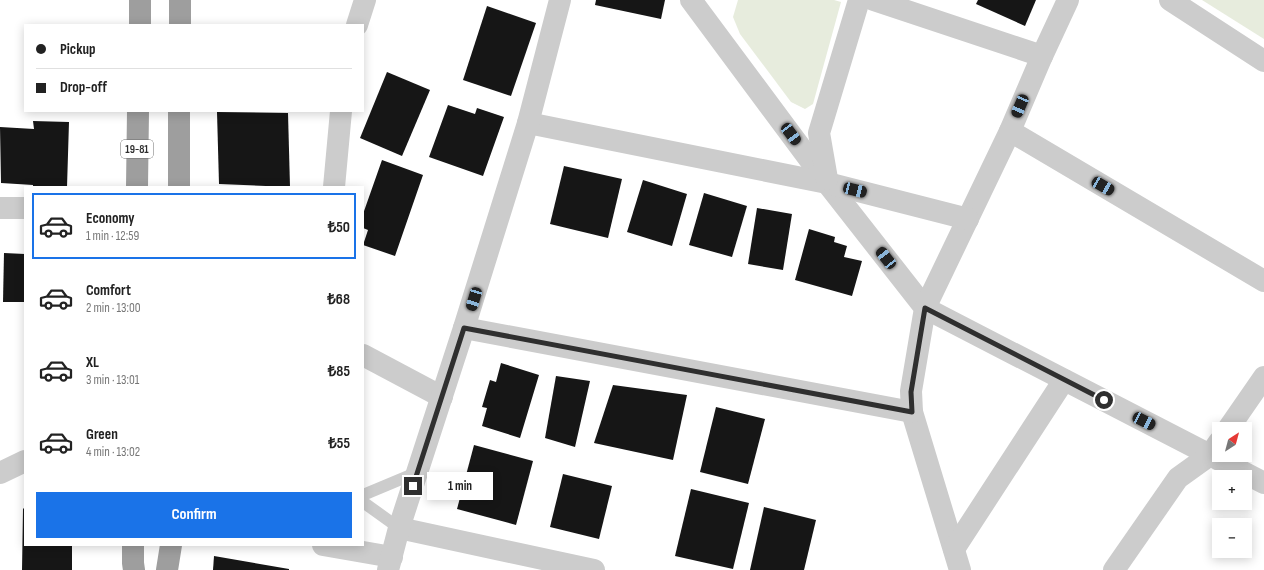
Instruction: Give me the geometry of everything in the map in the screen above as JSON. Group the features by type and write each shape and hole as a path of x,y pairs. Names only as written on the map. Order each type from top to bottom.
{"highway":[{"path":"140,0 140,24"},
{"path":"180,0 180,24"},
{"name":"19-81","path":"137,186 138,112"},
{"path":"179,112 179,186"},
{"path":"168,569 171,546"}],"street":[{"path":"357,24 365,0"},
{"path":"327,546 390,563 399,528 464,328 528,123 560,0"},
{"path":"691,0 827,182 925,308 1064,380 1212,447"},
{"path":"827,182 819,133 859,0"},
{"path":"874,0 1042,56"},
{"path":"960,570 912,412 911,392 925,308 1010,131 1068,0"},
{"path":"1170,0 1264,61"},
{"path":"334,186 334,168 341,112"},
{"path":"528,123 827,182 968,219"},
{"path":"1010,131 1264,281"},
{"path":"0,208 24,208"},
{"path":"464,328 912,412"},
{"path":"364,357 442,397"},
{"path":"1233,422 1264,377"},
{"path":"954,548 1064,380"},
{"path":"1114,570 1178,478 1212,450"},
{"path":"0,473 24,461"},
{"path":"1235,462 1264,483"},
{"path":"399,528 566,567 594,570"}],"lane":[{"path":"364,495 418,472"},
{"path":"364,503 399,528"}],"shaded area":[{"path":"738,0 834,0 841,2 813,104 805,109 791,102 740,34 733,17"},
{"path":"1202,0 1264,0 1264,39"}],"building":[{"path":"596,0 665,0 661,19 595,5"},
{"path":"978,0 1036,0 1025,26 976,4"},
{"path":"487,6 536,23 511,96 463,80"},
{"path":"387,72 430,90 402,156 360,138"},
{"path":"448,105 475,114 477,108 504,117 483,176 429,157"},
{"path":"217,112 288,113 290,186 219,184"},
{"path":"33,121 69,122 67,186 33,186 1,183 0,127 34,129"},
{"path":"382,160 423,175 395,256 364,245 368,230 364,228 364,211"},
{"path":"564,166 622,179 608,238 550,224"},
{"path":"643,180 687,194 672,246 627,232"},
{"path":"704,193 747,206 732,257 689,245"},
{"path":"757,208 792,214 783,270 748,264"},
{"path":"809,229 835,237 834,242 847,246 844,257 862,261 852,296 795,280"},
{"path":"4,253 24,254 24,302 3,302"},
{"path":"501,363 539,375 520,438 482,426 487,408 482,407 490,380 496,382"},
{"path":"556,376 590,381 575,447 545,438"},
{"path":"613,385 687,395 673,460 594,443"},
{"path":"716,407 765,419 748,484 700,472"},
{"path":"474,445 533,461 516,525 457,509"},
{"path":"563,474 612,486 599,539 550,527"},
{"path":"691,489 749,503 733,569 675,556"},
{"path":"764,507 816,520 804,570 750,570"},
{"path":"24,508 24,546 72,546 72,570 22,570"},
{"path":"214,556 289,569 289,570 213,570"}],"route":[{"path":"413,486 464,328 912,412 911,392 925,308 1104,400"}]}
